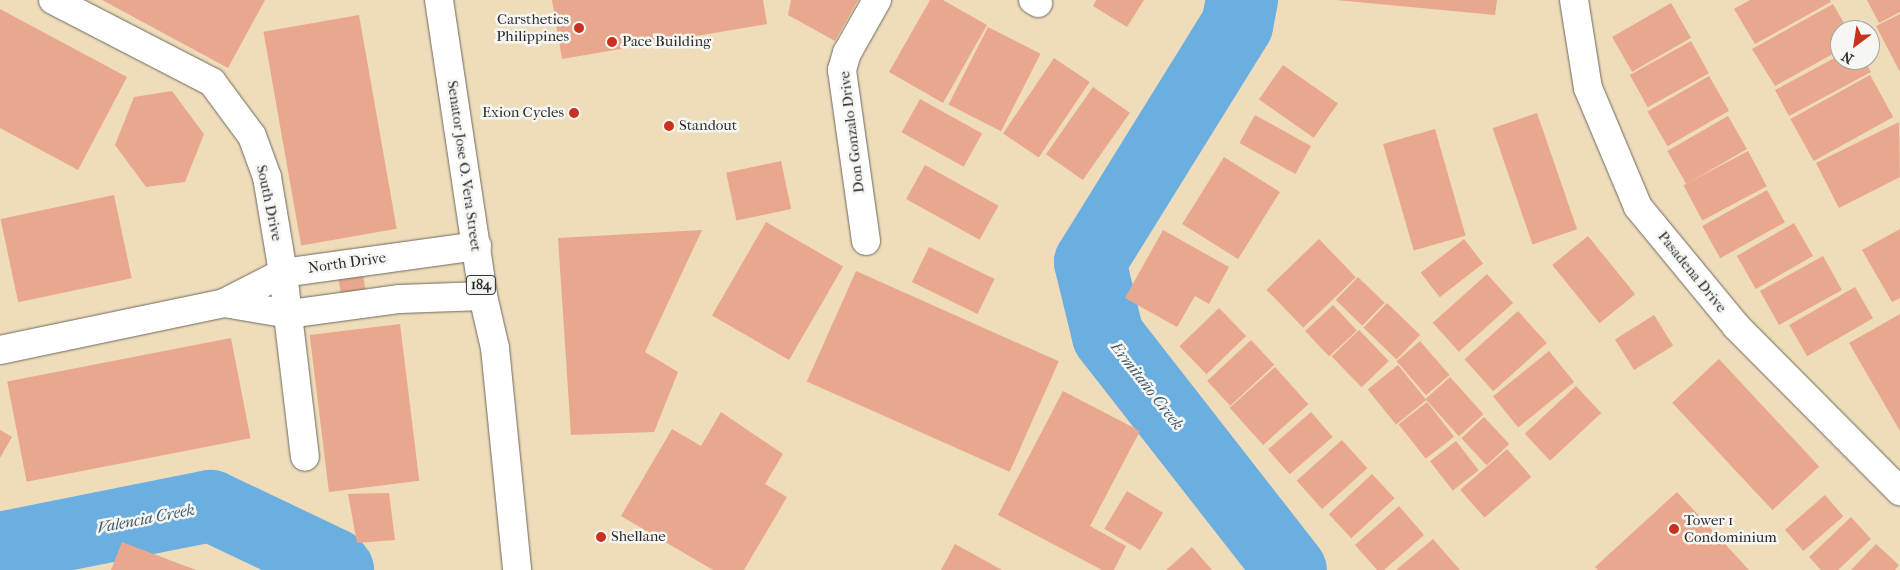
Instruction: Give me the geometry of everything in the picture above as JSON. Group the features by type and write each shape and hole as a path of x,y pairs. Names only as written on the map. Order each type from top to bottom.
{"street":[{"name":"South Drive","path":"53,0 212,82 252,136 267,177 283,273 305,457"},
{"name":"Senator Jose O. Vera Street","path":"439,0 477,246 482,296 495,348 517,570"},
{"name":"Don Gonzalo Drive","path":"866,241 842,70 847,53 877,0"},
{"name":"Pasadena Drive","path":"1574,0 1588,88 1638,207 1736,326 1900,491"},
{"name":"North Drive","path":"0,350 224,303 283,273 477,246"},
{"name":"North Drive","path":"224,303 289,314 400,299 482,296"}],"building":[{"path":"102,0 265,0 228,68"},
{"name":"Pace Building","path":"552,0 763,0 767,24 562,59"},
{"path":"791,0 858,0 835,41 788,15"},
{"path":"930,0 943,0 987,25 943,103 889,72"},
{"path":"1096,0 1144,0 1127,27 1093,6"},
{"path":"1336,0 1497,0 1495,15"},
{"path":"1750,0 1830,0 1831,2 1755,44 1734,9"},
{"path":"1867,0 1900,0 1900,12 1880,22 1880,20 1877,20"},
{"path":"1671,3 1691,38 1632,72 1612,37"},
{"path":"1833,4 1842,20 1830,20 1830,56 1775,86 1752,49"},
{"path":"0,9 127,77 78,170 0,128"},
{"path":"1900,14 1900,72 1880,34 1880,24"},
{"path":"359,15 397,229 301,246 263,32"},
{"path":"988,27 1041,54 1001,131 949,105"},
{"path":"1691,41 1709,73 1648,107 1630,75"},
{"path":"1054,58 1090,82 1039,157 1003,133"},
{"path":"1830,60 1830,70 1870,70 1871,72 1789,116 1775,90"},
{"path":"1283,65 1338,103 1314,138 1259,99"},
{"path":"1870,75 1893,117 1814,161 1790,119"},
{"path":"1709,76 1729,111 1668,146 1648,112"},
{"path":"1093,87 1130,113 1083,180 1046,154"},
{"path":"172,91 204,134 185,182 146,187 115,145 134,97"},
{"path":"920,99 982,133 964,167 902,132"},
{"path":"1537,113 1577,229 1533,245 1493,128"},
{"path":"1255,115 1311,146 1295,174 1239,143"},
{"path":"1728,116 1747,149 1686,184 1667,151"},
{"path":"1899,122 1900,177 1839,208 1816,163"},
{"path":"1435,129 1466,236 1414,251 1383,144"},
{"path":"1748,151 1767,186 1702,221 1684,185"},
{"path":"1224,157 1280,192 1238,259 1182,224"},
{"path":"781,161 791,209 736,221 726,173"},
{"path":"925,165 998,206 980,240 906,199"},
{"path":"1767,190 1785,222 1720,258 1702,226"},
{"path":"114,195 132,278 18,302 1,219"},
{"path":"766,222 843,266 789,360 712,316"},
{"path":"1794,223 1813,256 1756,289 1737,256"},
{"path":"1900,229 1900,298 1892,302 1862,250"},
{"path":"702,230 645,352 678,372 654,432 571,435 558,238"},
{"path":"1163,230 1229,267 1209,304 1195,296 1177,327 1125,298"},
{"path":"1588,236 1635,294 1599,323 1552,265"},
{"path":"1319,239 1356,277 1303,328 1266,290"},
{"path":"1464,239 1483,263 1440,297 1421,273"},
{"path":"929,247 995,279 978,314 912,282"},
{"path":"1823,256 1842,290 1779,325 1760,291"},
{"path":"856,271 1059,361 1010,472 807,382"},
{"path":"363,274 366,293 341,297 338,278"},
{"path":"1487,274 1513,303 1459,352 1433,323"},
{"path":"1358,277 1385,303 1362,326 1336,300"},
{"path":"1855,287 1873,318 1807,356 1789,325"},
{"path":"1387,303 1420,335 1396,359 1363,327"},
{"path":"1333,305 1357,331 1329,357 1305,331"},
{"path":"1219,308 1246,336 1207,374 1179,346"},
{"path":"1518,311 1547,343 1493,391 1464,359"},
{"path":"1900,314 1900,431 1849,343"},
{"path":"1654,315 1673,346 1634,370 1615,339"},
{"path":"400,324 419,481 329,492 310,335"},
{"path":"1359,330 1389,361 1362,387 1332,356"},
{"path":"231,338 250,438 27,482 7,382"},
{"path":"1251,340 1274,365 1230,406 1207,381"},
{"path":"1420,341 1450,375 1426,395 1397,361"},
{"path":"1549,351 1574,382 1518,427 1493,396"},
{"path":"1719,359 1819,467 1772,510 1672,403"},
{"path":"1398,365 1426,400 1396,425 1368,390"},
{"path":"1275,367 1308,404 1263,445 1230,408"},
{"path":"1450,377 1483,414 1459,436 1425,399"},
{"path":"1576,386 1601,413 1550,461 1525,434"},
{"path":"1063,391 1140,431 1090,526 1126,546 1114,570 1102,570 998,515"},
{"path":"1427,402 1454,437 1426,459 1399,424"},
{"path":"721,412 783,454 765,484 787,497 744,570 713,570 621,516 672,429 701,446"},
{"path":"1311,412 1333,437 1290,474 1268,449"},
{"path":"1484,417 1509,444 1487,465 1461,438"},
{"path":"0,430 12,437 0,458"},
{"path":"1342,440 1367,468 1322,509 1297,481"},
{"path":"1456,441 1479,470 1453,490 1430,461"},
{"path":"1507,449 1531,477 1484,518 1460,490"},
{"path":"1372,474 1395,498 1351,538 1329,514"},
{"path":"1127,491 1163,513 1140,550 1104,529"},
{"name":"Tower 1 Condominium","path":"1677,492 1749,570 1598,570 1595,567"},
{"path":"389,493 395,540 357,543 348,494"},
{"path":"1825,495 1843,516 1803,551 1785,530"},
{"path":"1399,506 1424,535 1384,570 1377,570 1355,545"},
{"path":"1851,517 1871,539 1838,570 1821,570 1809,557"},
{"path":"1433,539 1460,570 1396,570"},
{"path":"122,542 196,570 111,570"},
{"path":"955,544 1002,570 941,570"},
{"path":"1876,544 1899,565 1895,570 1851,570"},
{"path":"1192,547 1212,570 1166,570"}],"waterway":[{"name":"Ermitaño Creek","path":"1242,0 1237,25 1090,262 1108,336 1291,570"},
{"name":"Valencia Creek","path":"0,548 211,506 333,564 338,570"}],"place":[{"name":"Carsthetics Philippines","path":"579,28"},
{"name":"Pace Building","path":"612,42"},
{"name":"Exion Cycles","path":"574,113"},
{"name":"Standout","path":"669,126"},
{"name":"Tower 1 Condominium","path":"1674,529"},
{"name":"Shellane","path":"601,537"}]}
